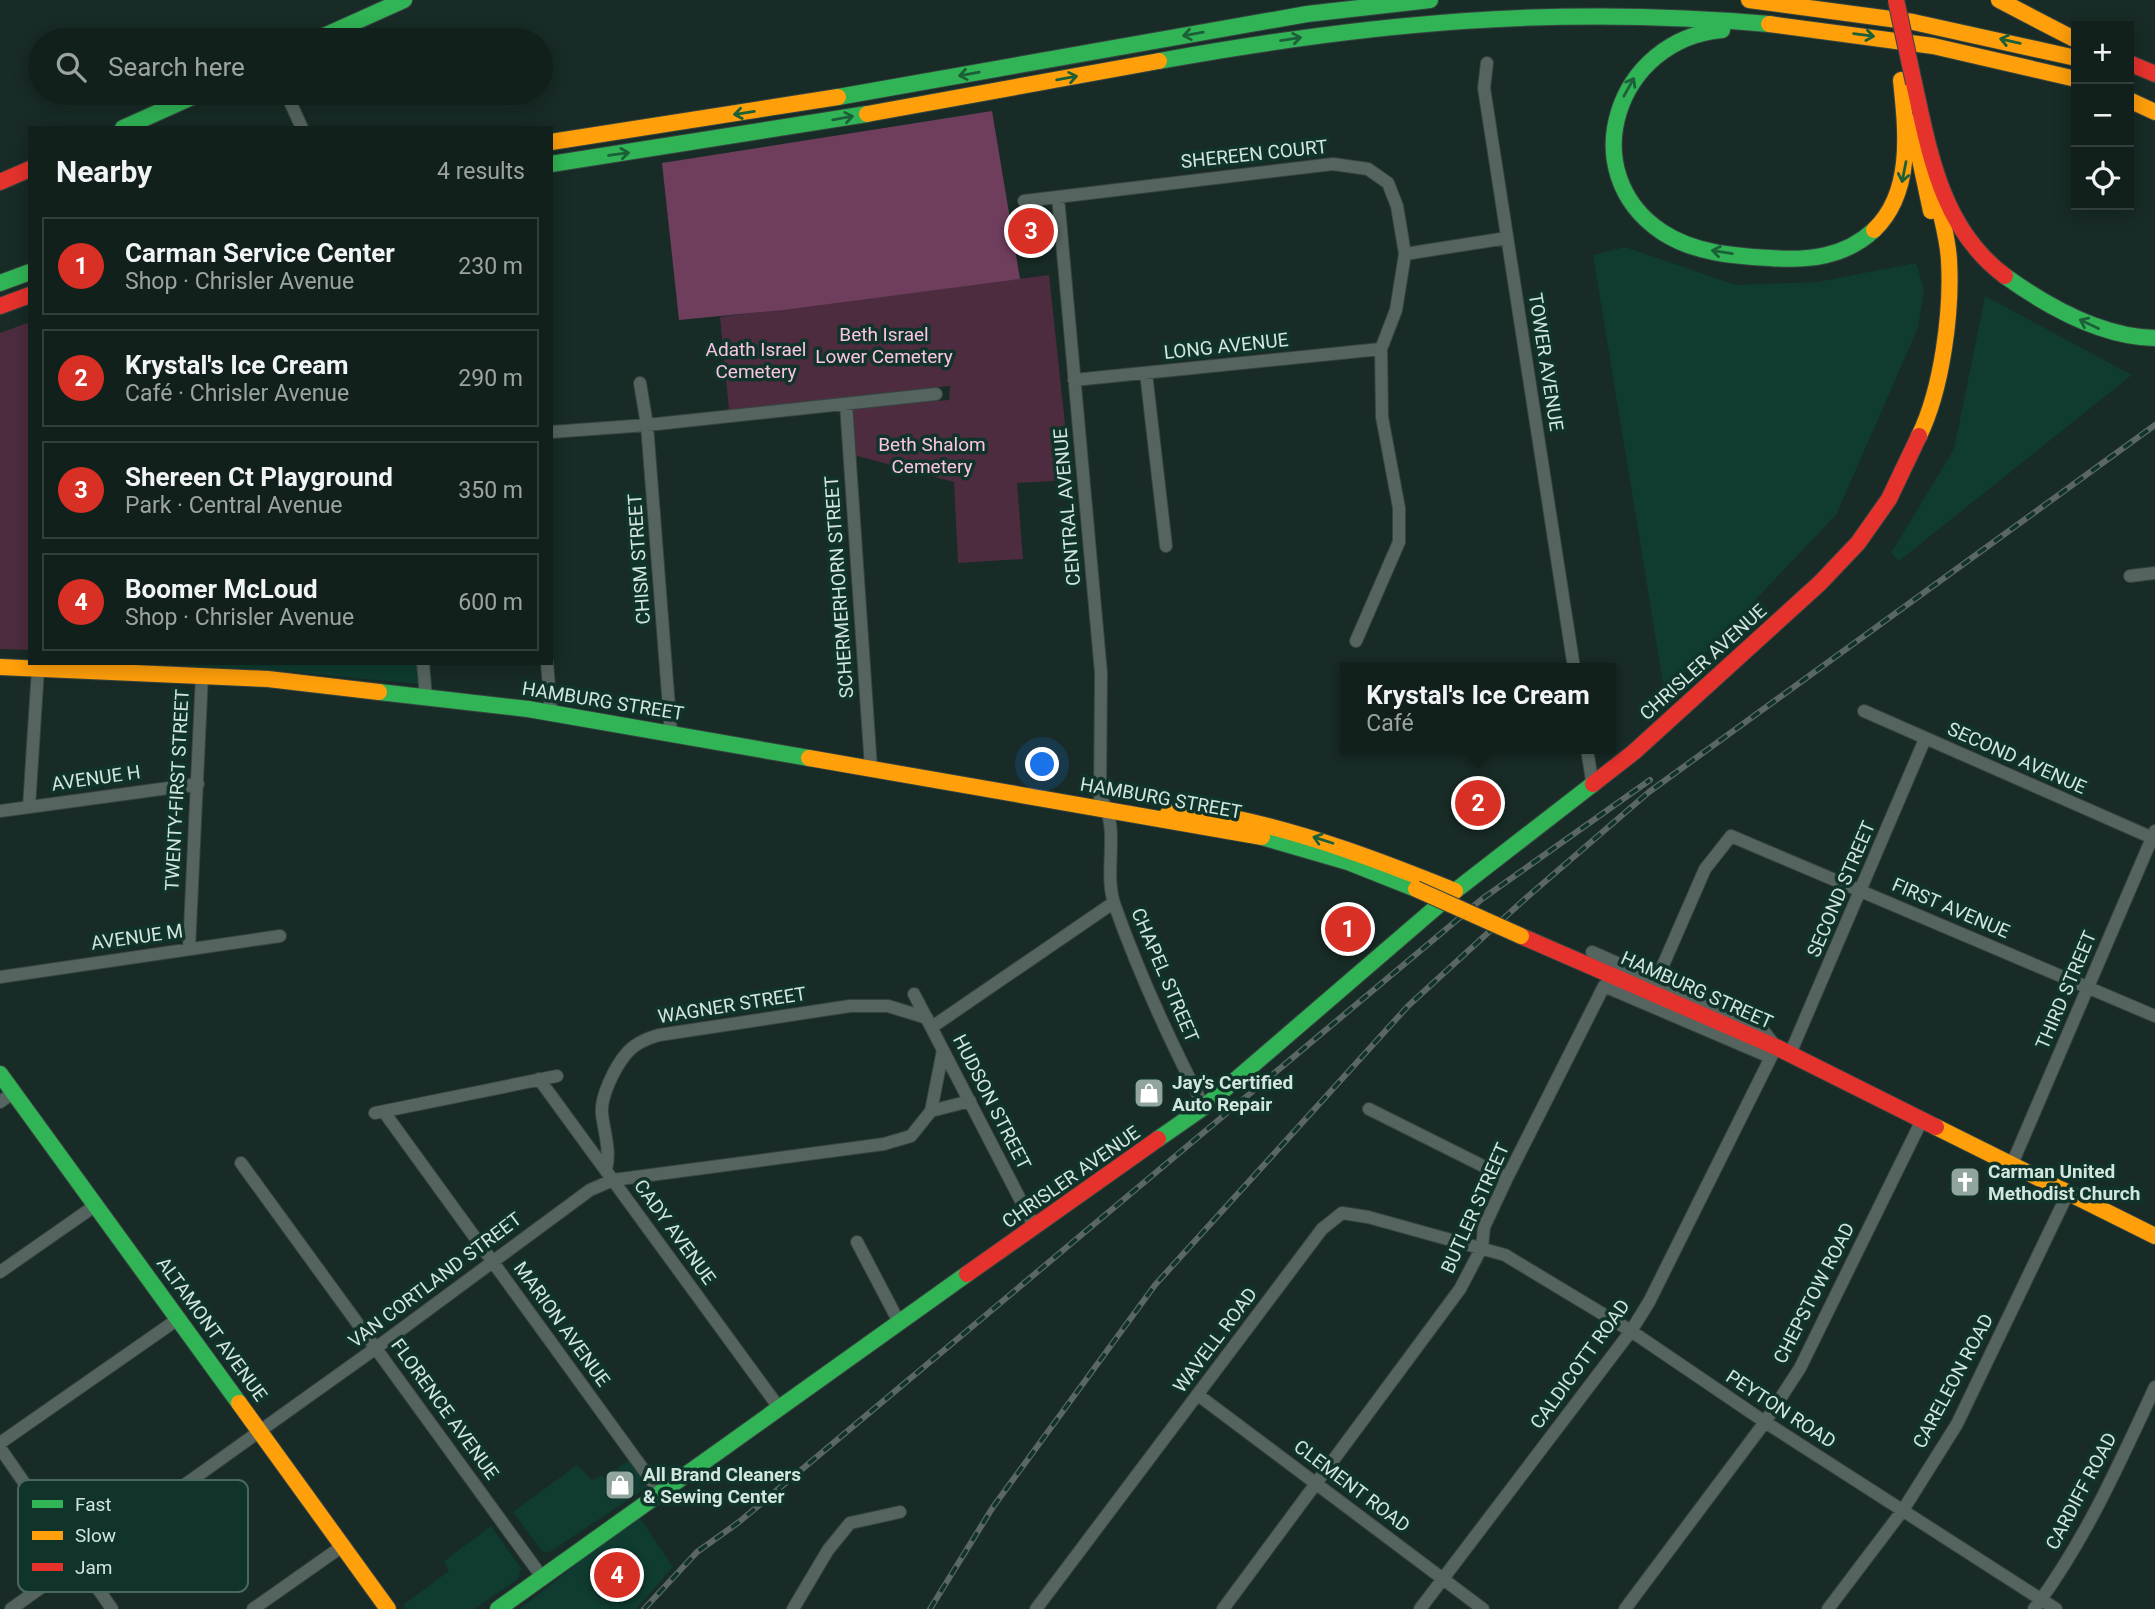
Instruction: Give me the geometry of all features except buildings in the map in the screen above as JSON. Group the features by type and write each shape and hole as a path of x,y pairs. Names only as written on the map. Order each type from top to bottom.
{"main road":[{"path":"342,28 404,0"},
{"path":"553,142 771,109 1307,14 1430,0"},
{"path":"1749,0 1913,22 2071,57"},
{"path":"1882,0 1953,220 1990,267 2016,287 2100,330 2130,337 2155,338"},
{"path":"1818,29 1698,32 1674,41 1642,67 1620,106 1614,151 1620,181 1647,220 1683,243 1710,251 1802,262 1846,250 1880,223 1902,184 1907,139 1907,82 1896,0"},
{"path":"1999,0 2071,37"},
{"path":"553,164 786,129 1265,43 1402,24 1495,17 1587,15 1703,19 1818,29 1955,51 2071,78"},
{"path":"2134,65 2155,74"},
{"path":"2134,75 2155,81"},
{"name":"CHRISLER AVENUE","path":"1907,82 1938,239 1948,314"},
{"path":"2134,96 2155,103"},
{"path":"2134,102 2155,112"},
{"path":"127,126 174,105"},
{"name":"CHRISLER AVENUE","path":"498,1609 659,1491 780,1409 1204,1107 1455,891 1593,787 1820,583 1874,522 1904,474 1926,422 1939,370 1948,314 1949,258 1923,124"},
{"path":"0,182 28,170"},
{"path":"0,283 28,273"},
{"path":"0,306 28,296"},
{"name":"HAMBURG STREET","path":"0,667 150,668 551,712 1264,837 1348,862 1521,936 1922,1120 2155,1236"},
{"path":"1165,818 1170,811 1182,808 1273,826 1350,849 1455,891"},
{"name":"ALTAMONT AVENUE","path":"0,1074 7,1097 96,1205 388,1609"}],"street":[{"name":"TOWER AVENUE","path":"1487,63 1484,88 1573,663"},
{"path":"291,105 301,126"},
{"name":"SHEREEN COURT","path":"1024,201 1333,164 1368,169 1388,183 1397,206 1405,254 1396,310 1381,349 1382,417 1399,508 1399,542 1356,641"},
{"name":"CENTRAL AVENUE","path":"1058,197 1101,673 1100,797 1110,810"},
{"path":"1405,254 1507,238"},
{"name":"LONG AVENUE","path":"1074,380 1381,349"},
{"path":"1146,373 1166,546"},
{"name":"CHISM STREET","path":"640,383 647,425 671,733"},
{"path":"553,432 647,425 936,394"},
{"name":"SCHERMERHORN STREET","path":"846,404 871,768"},
{"path":"2130,576 2155,573"},
{"path":"423,665 426,697"},
{"path":"547,665 551,712"},
{"path":"29,807 38,669"},
{"name":"TWENTY-FIRST STREET","path":"189,949 202,675"},
{"name":"SECOND AVENUE","path":"1864,711 2154,836"},
{"name":"SECOND STREET","path":"1779,1053 1862,891 1925,739"},
{"path":"1588,754 1593,787"},
{"name":"AVENUE H","path":"0,811 198,784"},
{"name":"CHAPEL STREET","path":"1110,810 1113,903 1181,1062 1204,1107"},
{"name":"FIRST AVENUE","path":"1657,979 1705,869 1731,836 2155,1016"},
{"name":"THIRD STREET","path":"2012,1164 2154,836"},
{"path":"930,1023 1113,903"},
{"name":"AVENUE M","path":"0,977 281,936"},
{"path":"1592,952 1657,979 1762,1029 1779,1053"},
{"name":"BUTLER STREET","path":"1223,1609 1319,1484 1460,1289 1482,1247 1483,1227 1604,986 1779,1053"},
{"name":"HUDSON STREET","path":"914,994 1035,1228"},
{"name":"WAGNER STREET","path":"610,1174 601,1110 604,1094 626,1053 645,1039 850,1006 888,1006 930,1023"},
{"path":"943,1050 931,1111 970,1101"},
{"name":"CALDICOTT ROAD","path":"1420,1609 1631,1331 1649,1302 1779,1053"},
{"path":"538,1079 557,1076"},
{"name":"CADY AVENUE","path":"538,1079 780,1409"},
{"name":"MARION AVENUE","path":"538,1079 380,1113 659,1491"},
{"path":"1369,1108 1507,1178"},
{"name":"VAN CORTLAND STREET","path":"193,1480 610,1174 884,1144 911,1136 931,1111"},
{"name":"CHEPSTOW ROAD","path":"1625,1609 1765,1422 1800,1368 1922,1120"},
{"name":"FLORENCE AVENUE","path":"241,1163 542,1577"},
{"name":"CARELEON ROAD","path":"1828,1609 1903,1510 1957,1424 2068,1193"},
{"path":"0,1272 96,1205"},
{"name":"WAVELL ROAD","path":"1036,1609 1332,1218 1342,1213 1355,1215 1482,1247"},
{"path":"857,1242 900,1324"},
{"name":"PEYTON ROAD","path":"1482,1247 1505,1255 1631,1331 1765,1422 1903,1510 2037,1605 2056,1609"},
{"path":"0,1443 178,1319"},
{"name":"CARDIFF ROAD","path":"2037,1605 2099,1505 2155,1387"},
{"name":"CLEMENT ROAD","path":"1198,1395 1483,1609"},
{"path":"0,1448 22,1480"},
{"path":"793,1609 828,1550 850,1523 900,1512"},
{"path":"253,1609 344,1545"},
{"name":"VAN CORTLAND STREET","path":"11,1609 35,1592"},
{"path":"100,1592 112,1609"}],"shaded area":[{"path":"992,111 1020,279 783,310 679,320 662,163"},
{"path":"1625,247 1736,285 1817,282 1916,263 1924,289 1918,328 1836,515 1665,695 1593,255"},
{"path":"1985,296 2132,375 1899,561 1891,553 1954,449"},
{"path":"177,665 417,665 419,684 282,671"},
{"path":"630,1459 649,1486 548,1553 542,1551 513,1512 577,1465 592,1480 602,1475 604,1478"},
{"path":"638,1515 673,1567 636,1609 520,1609"},
{"path":"491,1526 521,1568 518,1579 474,1609 406,1609 403,1605 449,1571 444,1561"}],"green space":[{"path":"1041,217 1044,243 1020,247 1018,219"},
{"path":"1049,275 1071,480 1017,483 1023,559 958,563 954,482 854,455 851,408 949,400 950,386 729,410 720,317"},
{"path":"28,323 28,650 0,649 0,333"}],"railway":[{"path":"930,1609 993,1507 1155,1285 1408,1006 1526,898 1649,792 2155,425"},
{"path":"644,1609 697,1552 739,1522 1482,899 1650,780"}],"traffic: fast":[{"path":"342,28 404,0"},
{"path":"838,97 1307,14 1430,0"},
{"path":"1159,61 1313,37 1463,21 1613,16 1769,24"},
{"path":"1722,30 1686,39 1656,57 1633,82 1619,112 1614,144 1619,176 1634,206 1662,232 1674,239 1700,249 1742,256 1812,258 1838,252 1874,230"},
{"path":"127,126 174,105"},
{"path":"553,164 867,114"},
{"path":"0,283 28,273"},
{"path":"2005,276 2039,299 2095,326 2155,338"},
{"path":"379,692 528,709 809,758"},
{"path":"1158,1139 1204,1107 1455,891 1593,784"},
{"path":"1262,837 1348,862 1416,889"},
{"path":"0,1074 239,1403"},
{"path":"498,1609 967,1274"}],"traffic: slow":[{"path":"1749,0 1913,22 2071,57"},
{"path":"1999,0 2071,37"},
{"path":"1769,24 1933,46 2071,78"},
{"path":"867,114 1159,61"},
{"path":"1874,230 1887,215 1901,179 1905,139 1901,80"},
{"path":"553,142 838,97"},
{"path":"2134,102 2155,112"},
{"path":"1912,122 1931,211"},
{"path":"1919,436 1934,396 1944,350 1949,303 1948,252 1937,196"},
{"path":"0,667 268,679 379,692"},
{"path":"809,758 1262,837"},
{"path":"1165,818 1170,811 1194,810 1290,832 1455,891"},
{"path":"1416,889 1521,936"},
{"path":"1936,1127 2155,1236"},
{"path":"239,1403 388,1609"}],"traffic: jam":[{"path":"1896,0 1914,83"},
{"path":"2134,65 2155,74"},
{"path":"1914,83 1933,163 1953,213 1966,236 2005,276"},
{"path":"0,182 28,170"},
{"path":"0,306 28,296"},
{"path":"1593,784 1634,752 1820,583 1858,543 1889,499 1919,436"},
{"path":"1521,936 1776,1047 1936,1127"},
{"path":"967,1274 1158,1139"}],"place":[{"name":"Shereen Ct Playground","path":"1031,231"},
{"name":"Krystal's Ice Cream","path":"1478,803"},
{"name":"Carman Service Center","path":"1348,929"},
{"name":"Jay's Certified Auto Repair","path":"1149,1093"},
{"name":"Carman United Methodist Church","path":"1965,1182"},
{"name":"All Brand Cleaners & Sewing Center","path":"620,1485"},
{"name":"Boomer McLoud","path":"617,1575"}],"park label":[{"name":"Beth Israel Lower Cemetery","path":"884,345"},
{"name":"Adath Israel Cemetery","path":"756,360"},
{"name":"Beth Shalom Cemetery","path":"932,455"}]}
